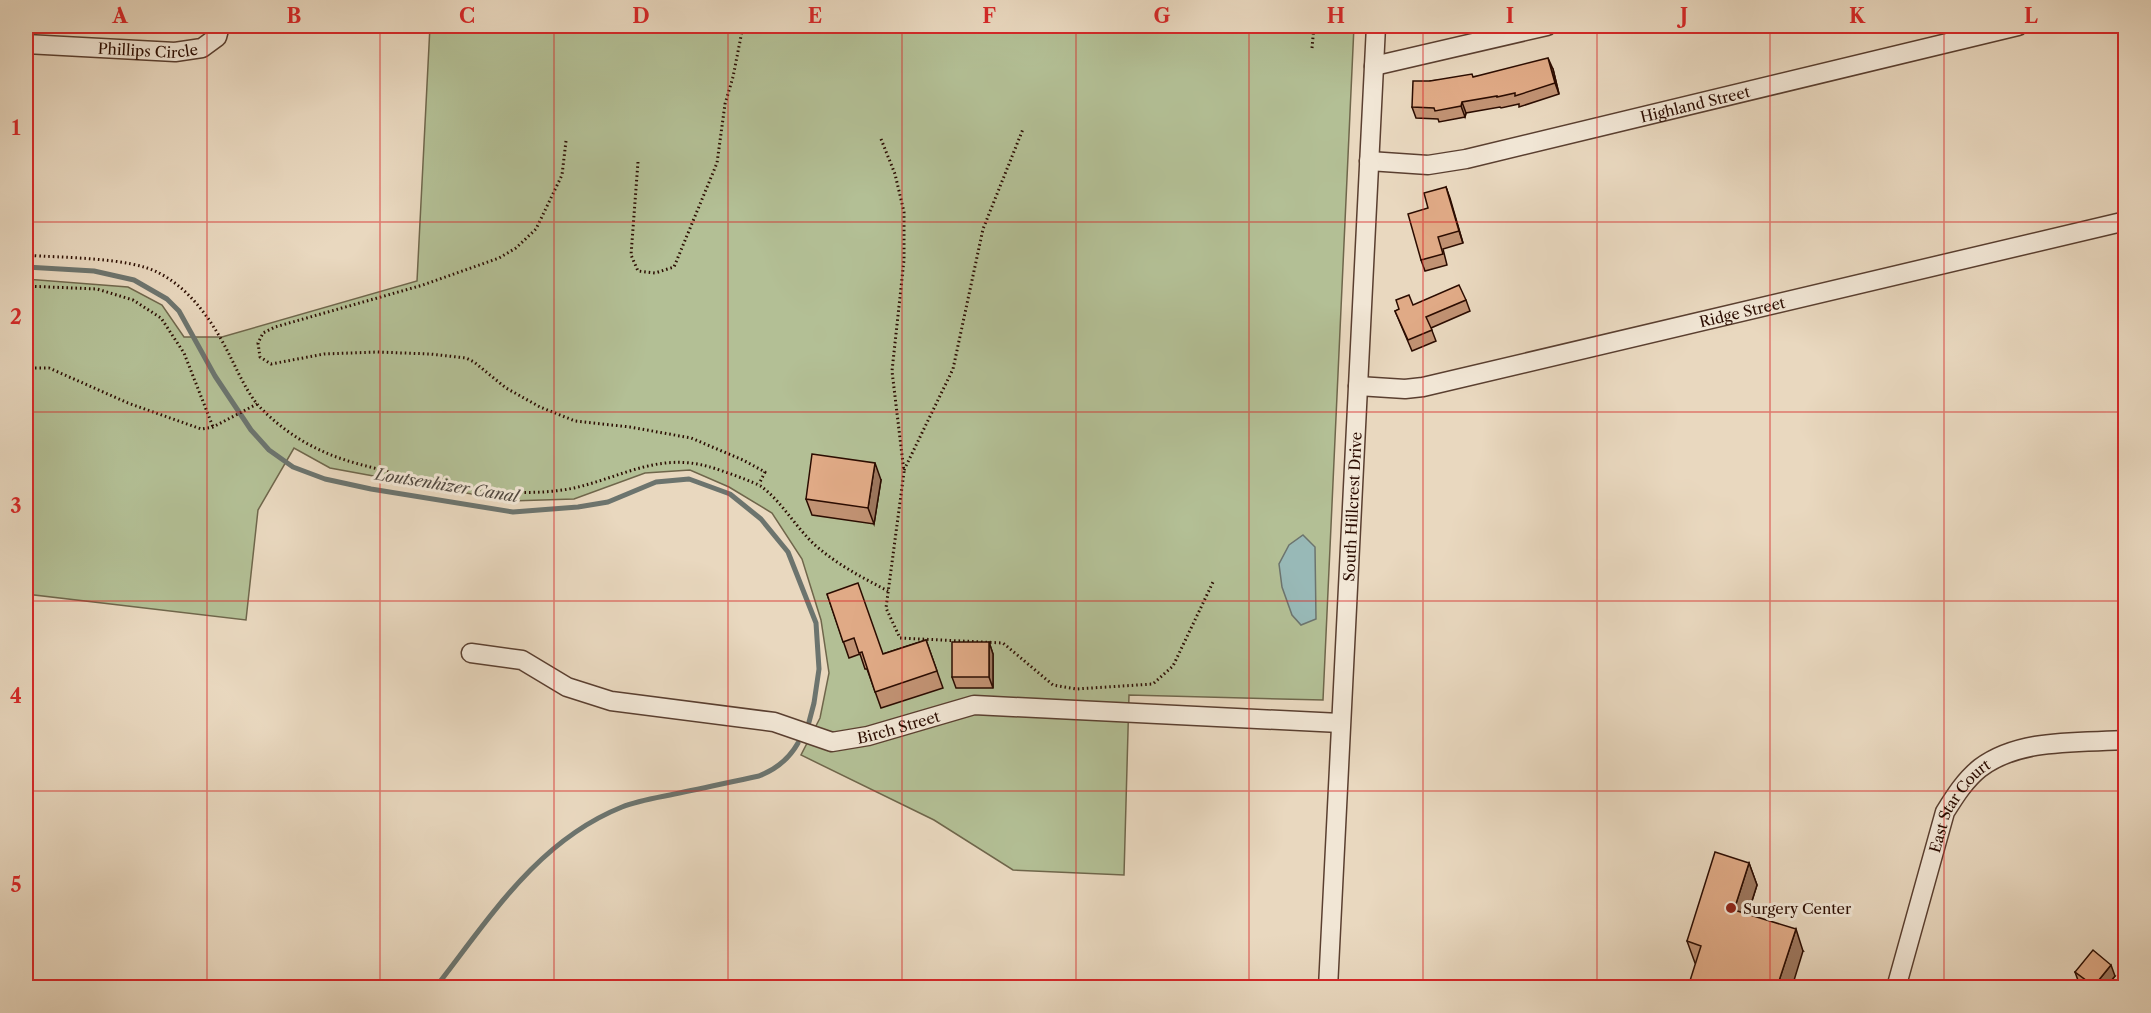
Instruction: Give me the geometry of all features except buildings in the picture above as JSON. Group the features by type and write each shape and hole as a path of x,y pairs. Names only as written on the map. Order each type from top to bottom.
{"street":[{"name":"Phillips Circle","path":"26,44 175,52 202,48 217,38 220,26"},
{"name":"South Hillcrest Drive","path":"1328,987 1376,26"},
{"path":"1374,66 1547,26"},
{"name":"Highland Street","path":"1370,162 1428,165 1466,159 2018,26"},
{"name":"Ridge Street","path":"1358,386 1404,389 1423,387 2126,221"},
{"name":"Birch Street","path":"471,653 522,660 567,687 611,702 774,722 832,742 868,736 974,705 1340,723"},
{"name":"East Star Court","path":"1896,987 1945,812 1960,789 1980,768 2008,753 2039,745 2126,740"}],"path":[{"path":"638,162 631,255 638,270 655,273 674,267 717,163 725,104 743,26"},
{"path":"1312,48 1314,26"},
{"path":"904,472 954,369 983,229 1023,129"},
{"path":"881,139 895,174 904,212 904,260 892,371 904,472 886,608 900,638 1003,643 1053,685 1076,689 1153,684 1173,666 1214,580"},
{"path":"566,141 562,175 536,229 516,248 498,258 423,285 275,327 263,333 258,344 260,357 272,364 324,354 430,354 466,358 515,393 540,407 575,421 630,427 691,438 715,447 765,472 759,484"},
{"path":"26,255 123,262 158,272 181,288 199,306 257,404 288,431 322,451 365,466 430,480 492,490 532,492 573,488 662,462 680,462 710,467 759,484 779,502 816,546 845,568 888,591"},
{"path":"26,286 97,289 133,300 160,318 184,353 213,427"},
{"path":"26,368 48,368 128,403 201,429 213,427 257,404"}],"green space":[{"path":"430,26 1354,26 1323,700 1129,695 1124,875 1013,870 934,820 801,755 820,718 829,673 821,620 802,559 772,513 729,487 690,470 645,473 574,499 510,501 330,468 294,448 258,510 246,620 26,594 26,279 128,287 162,305 184,337 222,337 417,281"}],"water":[{"path":"1303,535 1315,547 1316,619 1301,625 1292,615 1282,587 1279,564 1289,545"}],"waterway":[{"name":"Loutsenhizer Canal","path":"26,267 94,271 134,280 167,299 179,311 215,376 251,430 269,450 293,467 325,479 371,489 513,512 578,507 608,502 656,482 689,479 730,494 761,519 788,552 816,623 819,669 809,722"},
{"name":"Loutsenhizer Canal","path":"435,988 495,909 540,861 565,840 592,822 628,805 759,776 782,763 798,743"}],"place":[{"name":"Surgery Center","path":"1731,908"}]}
